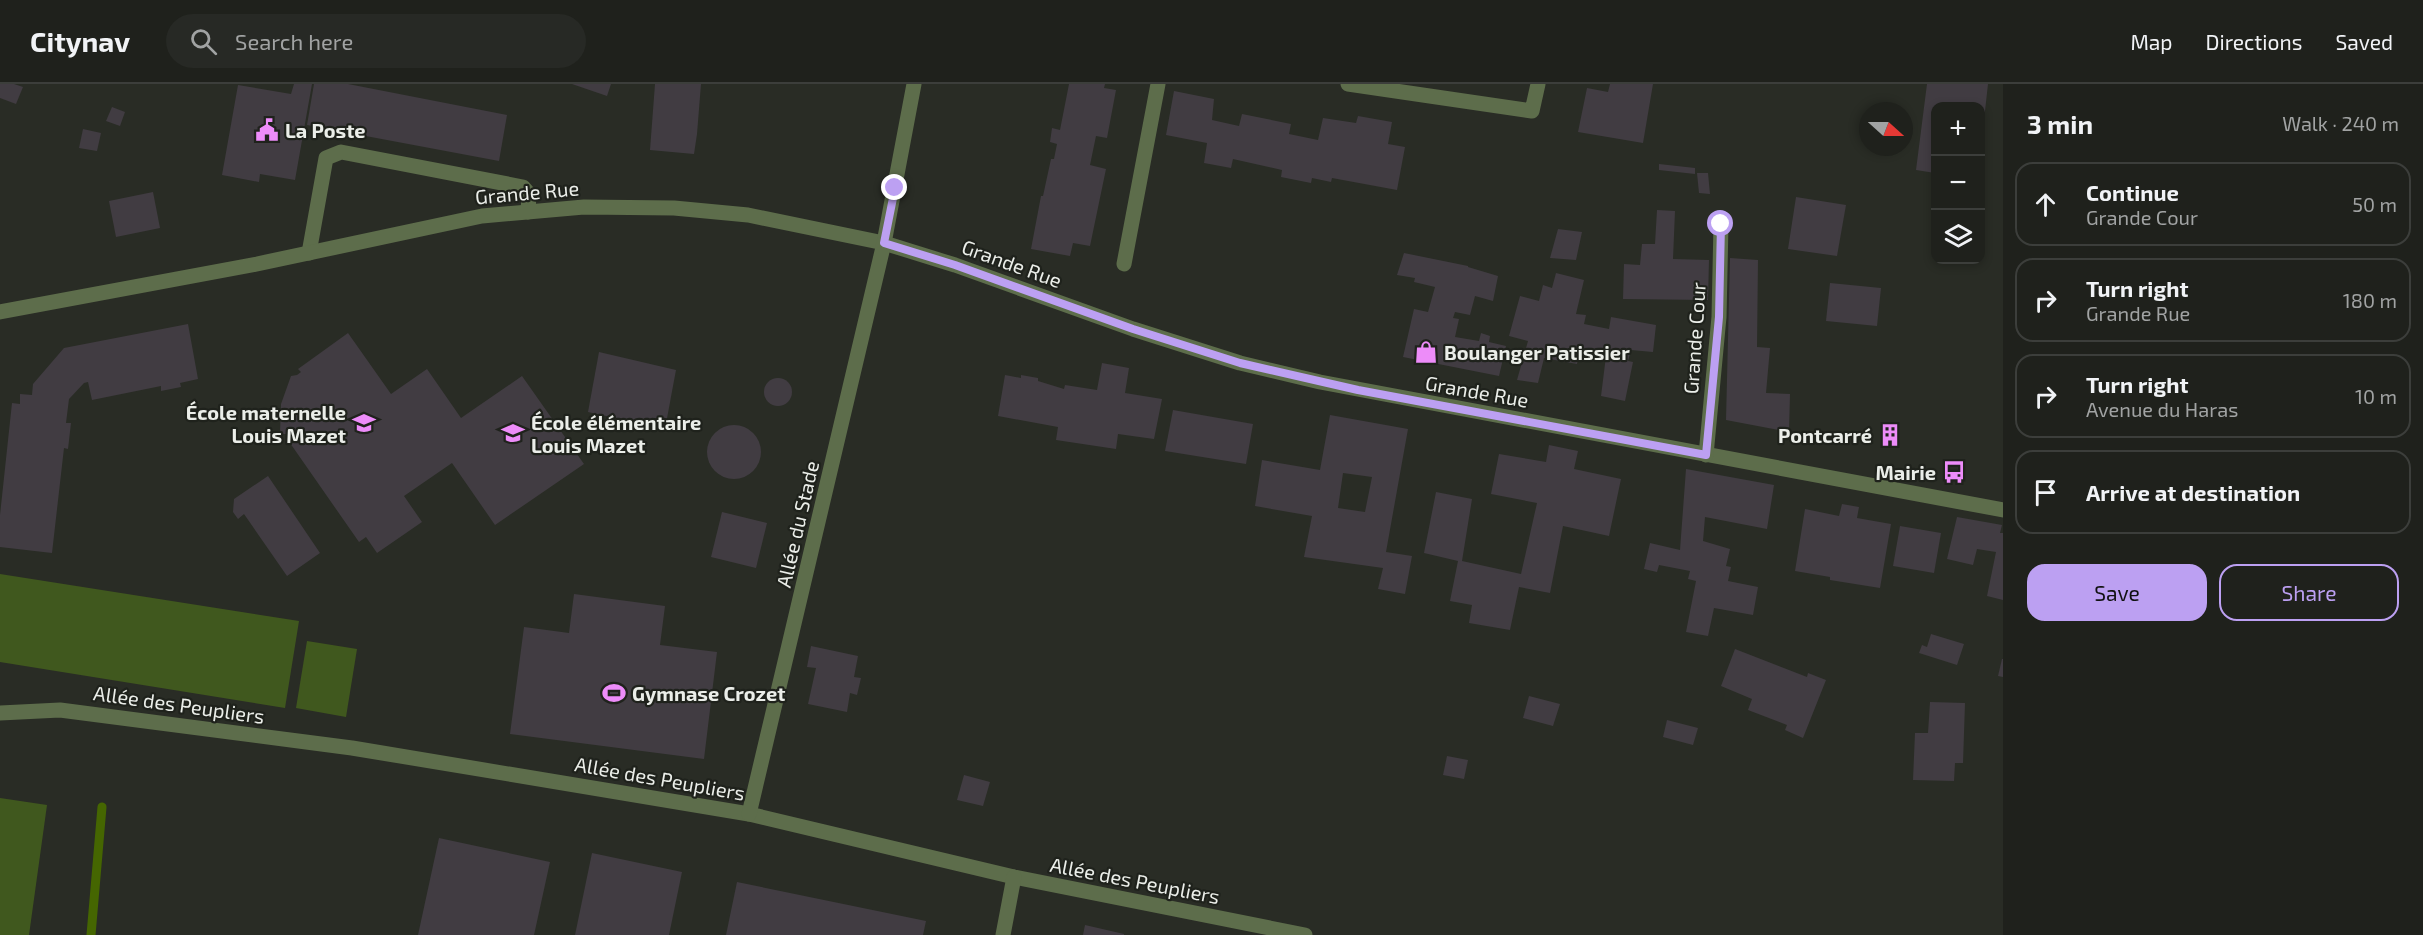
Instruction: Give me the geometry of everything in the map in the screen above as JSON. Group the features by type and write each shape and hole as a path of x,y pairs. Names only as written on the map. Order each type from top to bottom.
{"street":[{"name":"Allée du Stade","path":"749,814 884,243 914,84"},
{"path":"1124,264 1158,84"},
{"path":"1348,84 1533,111 1538,84"},
{"path":"309,253 326,158 341,153 523,187 529,194 528,212"},
{"name":"Grande Rue","path":"0,312 309,253 482,216 585,207 674,208 748,215 884,243 955,265 1133,329 1240,363 1358,390 2003,510"},
{"name":"Grande Cour","path":"1706,455 1719,317 1721,224"},
{"name":"Allée des Peupliers","path":"0,714 60,710 352,748 749,814 1014,877 1305,935"},
{"path":"1003,935 1014,877"}],"green space":[{"path":"0,574 299,621 285,708 0,662"},
{"path":"307,641 357,649 346,717 296,708"},
{"path":"0,798 47,805 29,935 0,935"}],"building":[{"path":"0,84 14,84 23,87 16,104 0,98"},
{"path":"294,84 312,84 295,180 260,174 259,182 222,175 238,85 291,94"},
{"path":"314,84 348,84 507,115 499,161 307,125"},
{"path":"572,84 611,84 607,96"},
{"path":"655,84 701,84 694,154 650,150"},
{"path":"1069,84 1105,84 1104,88 1116,90 1107,138 1096,136 1090,165 1106,169 1090,246 1073,243 1070,256 1031,249 1041,196 1043,196 1051,159 1054,159 1057,144 1050,142 1052,128 1060,130"},
{"path":"1610,84 1653,84 1643,143 1578,132 1587,88 1608,92"},
{"path":"1927,84 1988,84 1985,111 1985,102 1931,102 1931,172 1916,170"},
{"path":"1174,91 1214,99 1212,120 1239,126 1242,114 1291,124 1289,134 1318,140 1323,118 1356,123 1358,116 1392,122 1388,144 1405,147 1397,190 1332,178 1331,182 1312,178 1311,183 1281,177 1282,170 1233,159 1231,168 1204,163 1207,143 1166,135"},
{"path":"112,107 125,112 120,126 106,121"},
{"path":"83,129 101,133 97,151 79,148"},
{"path":"1659,164 1695,168 1695,174 1659,170"},
{"path":"1697,173 1708,173 1710,194 1699,193"},
{"path":"153,192 160,228 116,237 109,201"},
{"path":"1796,197 1846,205 1837,256 1788,249"},
{"path":"1657,210 1675,211 1673,259 1709,260 1708,300 1623,299 1624,264 1640,265 1642,244 1655,244"},
{"path":"1558,229 1582,232 1576,260 1550,258"},
{"path":"1404,253 1468,266 1498,276 1493,301 1475,296 1470,315 1455,312 1453,318 1459,319 1455,337 1479,341 1481,333 1490,336 1489,342 1506,346 1499,376 1403,357 1414,309 1428,312 1435,287 1414,282 1415,278 1397,275"},
{"path":"1730,258 1758,260 1757,347 1770,348 1766,393 1790,394 1789,432 1726,420"},
{"path":"1556,273 1584,280 1576,314 1586,315 1584,324 1609,329 1611,317 1656,325 1653,352 1631,350 1628,361 1633,362 1625,401 1601,396 1606,356 1579,352 1577,364 1544,358 1538,383 1517,380 1528,341 1509,336 1520,296 1539,301 1543,285 1552,288"},
{"path":"1830,283 1881,288 1877,326 1826,321"},
{"path":"188,324 198,379 180,383 181,387 161,391 161,386 92,400 88,382 84,383 69,399 66,423 71,423 68,449 64,448 52,553 0,547 0,515 12,403 20,404 20,394 32,395 33,384 64,348"},
{"path":"348,333 391,394 427,369 461,418 522,376 584,464 495,525 452,463 404,496 422,522 377,553 366,537 359,542 290,443 297,438 293,434 280,434 281,404 291,376 301,372 298,369"},
{"path":"599,352 676,370 665,429 588,412"},
{"path":"1102,363 1129,368 1125,393 1162,399 1154,439 1118,434 1116,449 1056,440 1058,427 998,416 1005,375 1038,378 1038,381 1064,389 1065,385 1097,390"},
{"path":"778,378 788,382 792,392 788,402 778,406 768,402 764,392 768,382"},
{"path":"1173,410 1253,424 1246,464 1165,451"},
{"path":"1330,415 1408,429 1386,552 1412,556 1405,594 1378,589 1383,568 1304,557 1312,516 1255,506 1262,460 1320,470","holes":["1343,473 1372,477 1365,512 1338,508"]},
{"name":"Pontcarré","path":"1886,424 1899,427 1895,445 1882,443"},
{"path":"734,425 744,427 753,433 759,442 761,452 759,462 753,471 744,477 734,479 724,477 715,471 709,462 707,452 709,442 715,433 724,427"},
{"path":"1549,445 1578,451 1574,469 1621,479 1609,536 1563,526 1550,593 1519,587 1510,630 1469,623 1472,605 1450,601 1458,561 1424,553 1436,492 1472,499 1462,561 1521,574 1537,503 1491,494 1499,454 1546,462"},
{"path":"1686,469 1774,485 1767,529 1705,517 1703,541 1730,549 1726,566 1731,567 1728,581 1758,587 1753,615 1714,608 1708,636 1686,632 1696,581 1688,579 1690,571 1659,565 1657,572 1644,569 1650,543 1680,550"},
{"path":"268,476 320,553 287,576 244,514 238,519 233,512 234,499"},
{"path":"1842,504 1859,507 1857,518 1891,524 1880,588 1830,580 1830,577 1795,571 1805,509 1839,516"},
{"path":"722,512 767,523 756,568 711,557"},
{"path":"1957,517 2002,525 2000,533 2003,533 2003,600 1987,596 1996,552 1977,549 1973,565 1947,559"},
{"path":"1900,526 1941,533 1934,573 1893,566"},
{"name":"Gymnase Crozet","path":"574,594 665,606 660,645 717,652 704,759 510,734 524,627 569,633"},
{"path":"1931,634 1964,644 1957,665 1919,653 1922,645 1927,647"},
{"path":"811,646 858,656 854,677 861,678 857,695 850,693 847,712 808,704 816,668 807,667"},
{"path":"1735,649 1807,677 1808,673 1826,680 1803,738 1785,730 1787,725 1748,710 1752,699 1721,686"},
{"path":"2003,659 2003,677 1998,676"},
{"path":"1529,696 1560,704 1553,726 1523,718"},
{"path":"1930,702 1965,703 1963,763 1955,763 1954,781 1913,780 1915,733 1928,733"},
{"path":"1667,720 1698,728 1693,745 1663,737"},
{"path":"1447,756 1468,760 1464,779 1443,775"},
{"path":"964,775 990,782 983,806 957,800"},
{"path":"439,838 550,862 534,935 418,935"},
{"path":"592,853 682,872 669,935 575,935"},
{"path":"737,882 926,921 923,935 726,935"},
{"path":"1085,925 1124,934 1124,935 1083,935"}],"waterway":[{"path":"91,935 102,807"}],"place":[{"name":"La Poste","path":"267,130"},
{"name":"Boulanger Patissier","path":"1426,352"},
{"name":"École maternelle Louis Mazet","path":"364,423"},
{"name":"École élémentaire Louis Mazet","path":"513,433"},
{"name":"Pontcarré","path":"1890,435"},
{"name":"Mairie","path":"1954,472"},
{"name":"Gymnase Crozet","path":"614,693"}],"route":[{"path":"895,188 884,243 955,265 1133,329 1240,363 1320,382 1706,455 1719,317 1721,224"}]}
